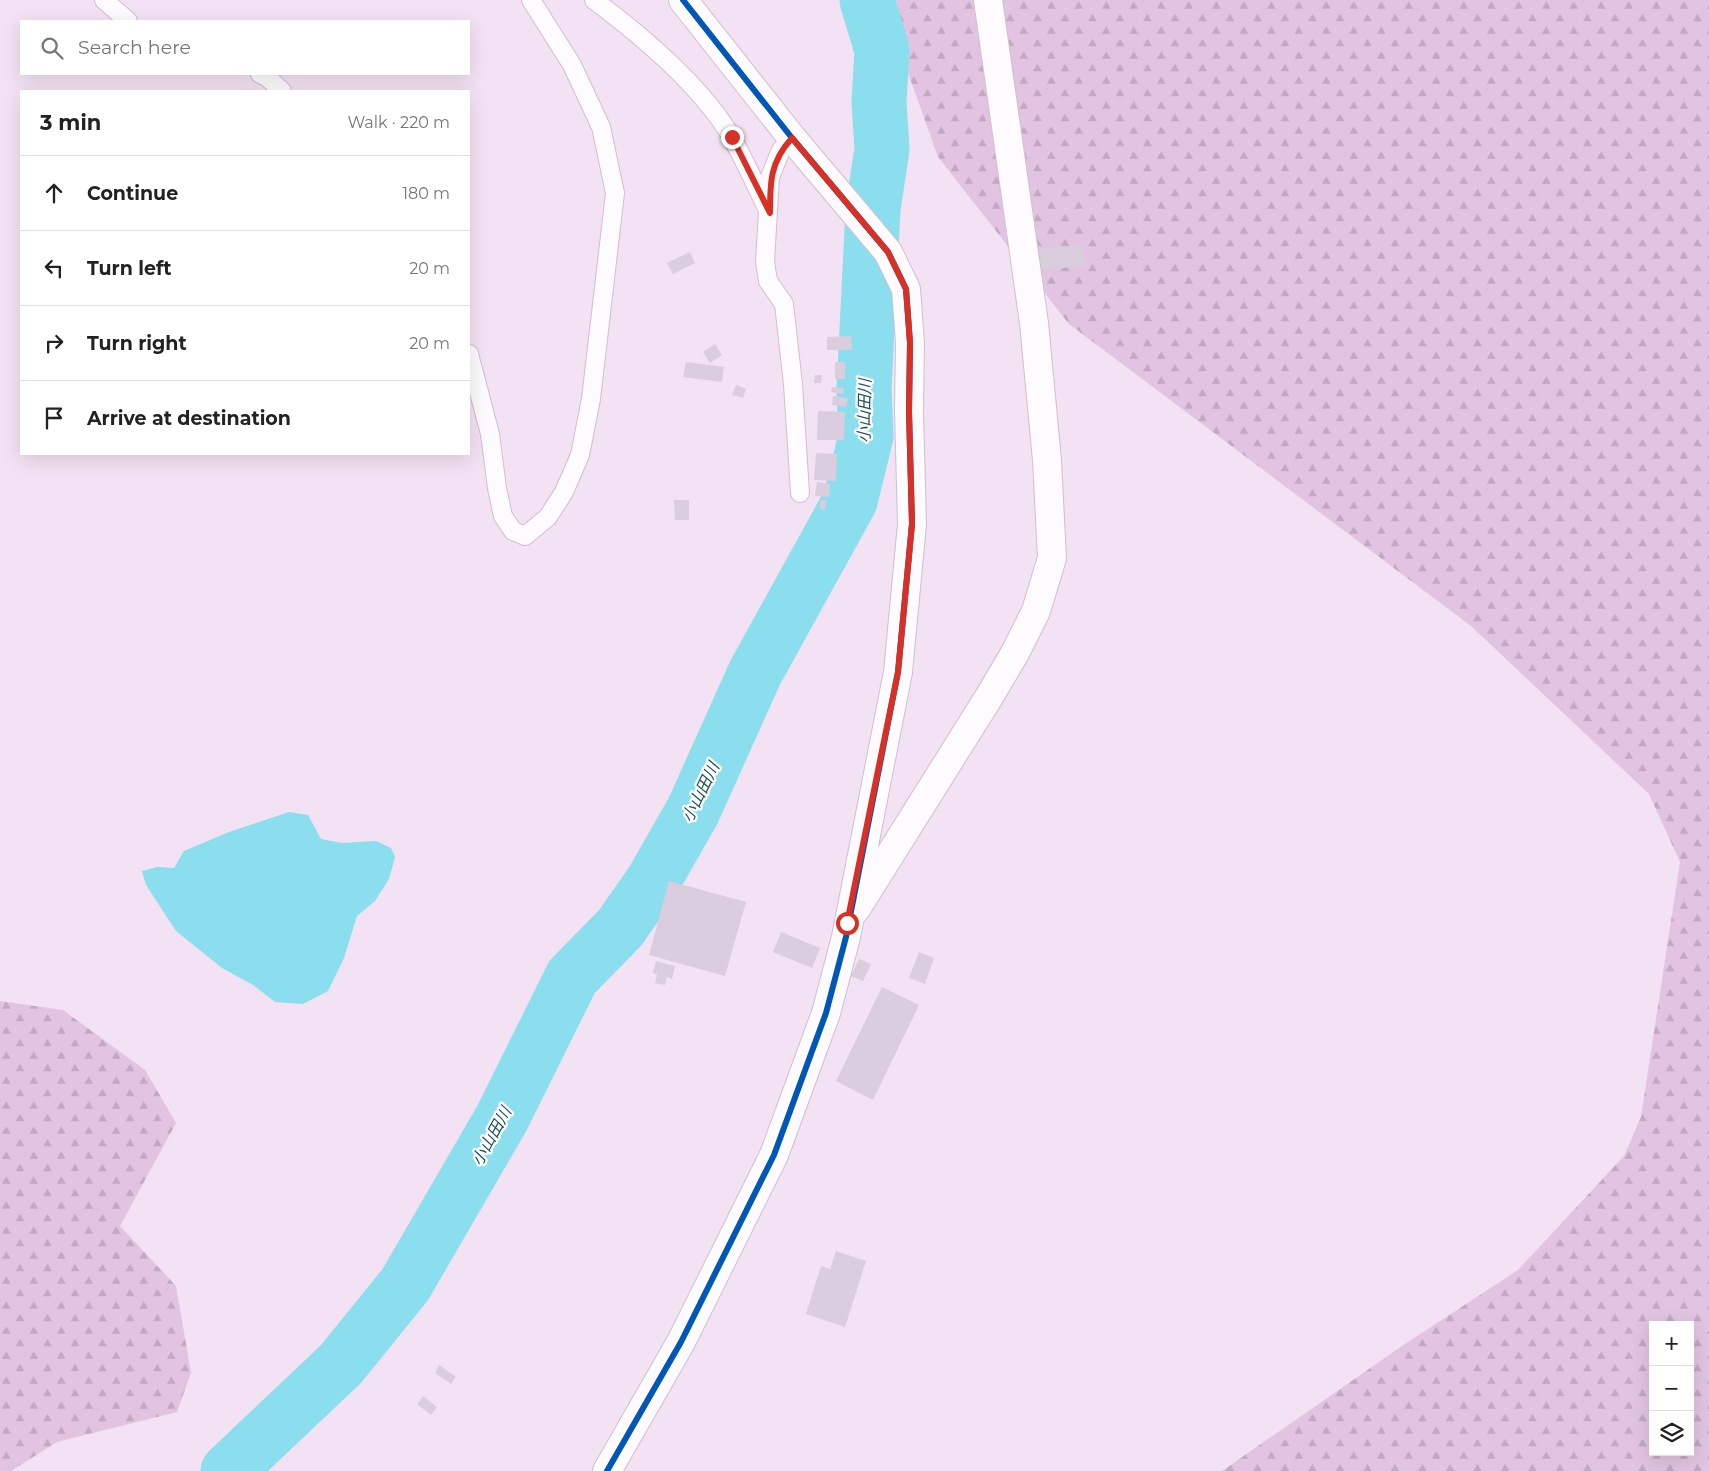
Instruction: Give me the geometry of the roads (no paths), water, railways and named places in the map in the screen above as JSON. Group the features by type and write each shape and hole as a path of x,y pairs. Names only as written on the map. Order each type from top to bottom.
{"street":[{"path":"606,1471 681,1342 774,1154 826,1013 847,923 898,672 912,524 909,412 910,343 906,289 888,252 792,138 683,0"},
{"path":"847,923 1010,661 1036,611 1052,558 1047,460 1034,323 988,0"}],"lane":[{"path":"104,0 127,20"},
{"path":"470,358 490,434 497,488 504,516 513,531 525,536 548,517 564,492 580,455 591,398 615,193 601,127 572,65 531,0"},
{"path":"594,0 618,18 697,90 732,137 770,213"},
{"path":"262,75 281,90"},
{"path":"792,138 781,150 770,176 770,213 765,262 768,281 784,304 796,421 800,493"}],"water":[{"path":"289,812 308,815 321,839 342,843 376,841 391,848 395,857 389,879 375,901 357,916 344,958 328,991 303,1004 275,1002 253,985 222,968 176,931 146,885 142,871 157,867 174,868 184,851 229,832"}],"waterway":[{"name":"小山田川","path":"228,1471 341,1364 405,1285 502,1118 572,977 620,928 653,881 693,811 755,673 850,501 866,436 864,389 873,209 882,149 879,102 882,50 867,0"}]}
